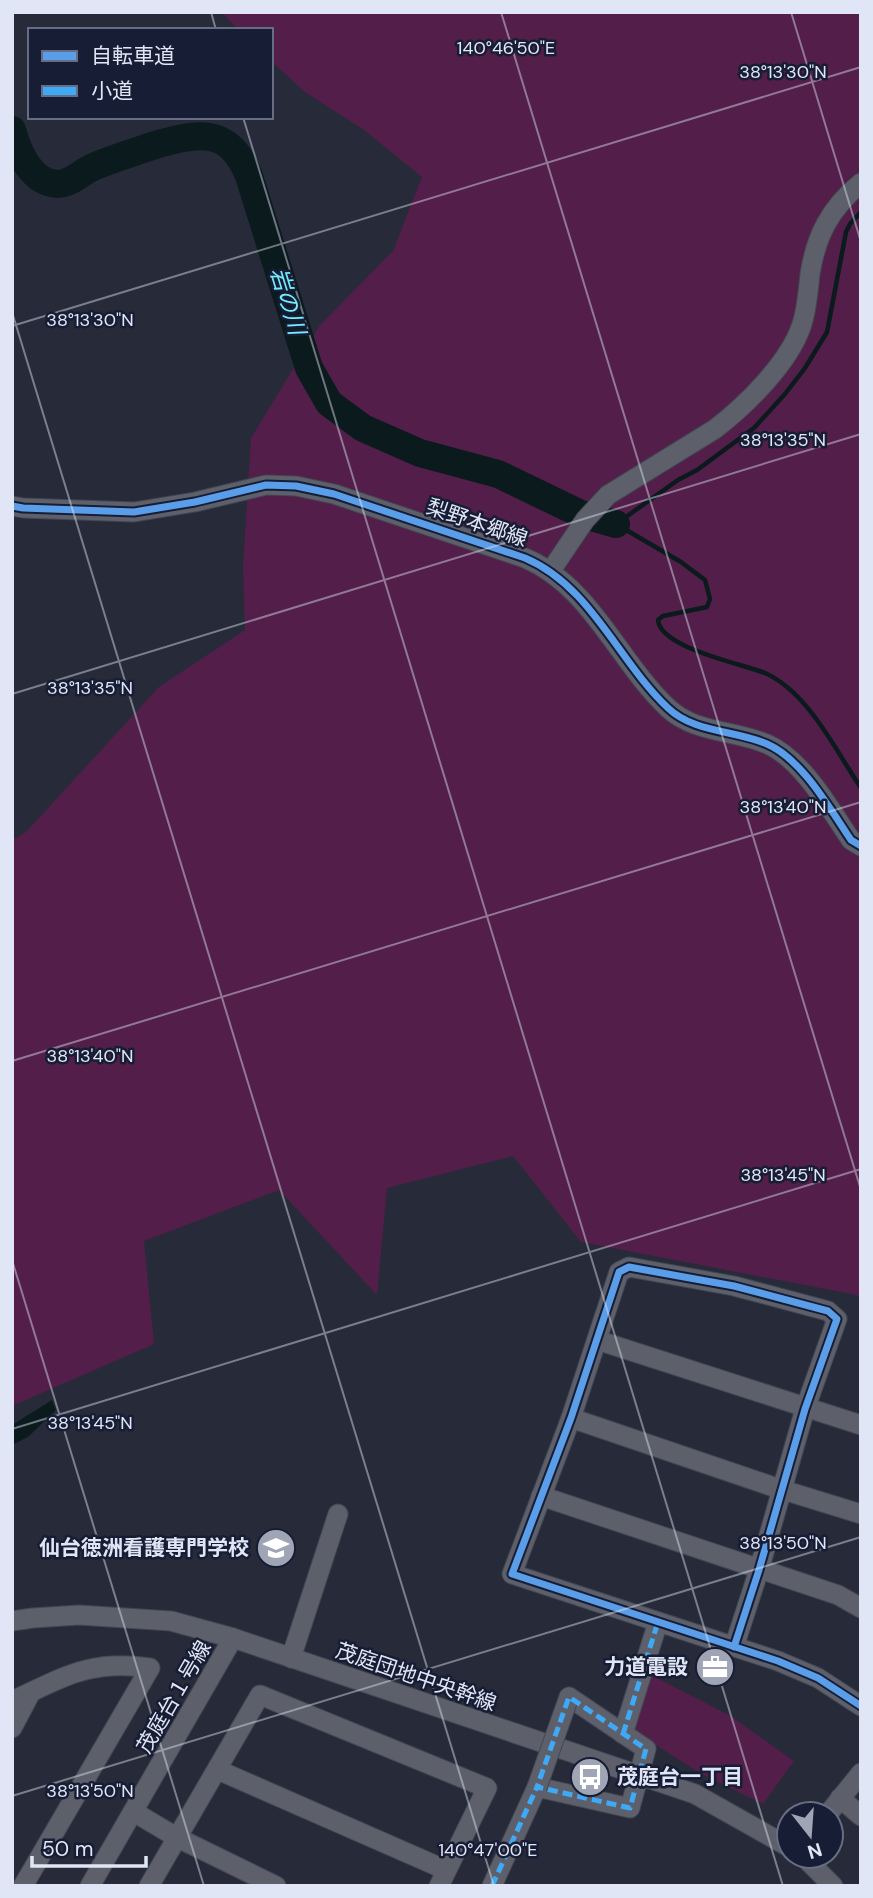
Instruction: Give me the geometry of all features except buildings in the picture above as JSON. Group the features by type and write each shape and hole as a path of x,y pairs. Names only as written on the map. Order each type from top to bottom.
{"street":[{"path":"550,572 597,506 630,480 685,450 729,419 770,376 792,346 800,329 811,271 820,236 829,216 861,183"},
{"name":"梨野本郷線","path":"12,506 134,512 195,502 266,485 296,486 334,494 525,558 550,572 602,624 649,688 678,717 770,745 809,779 851,840 861,846"},
{"path":"734,1647 759,1570 780,1489 836,1320 828,1311 734,1286 629,1268 619,1272 571,1418 512,1574 734,1647 818,1678 861,1706"},
{"path":"597,1340 861,1425"},
{"path":"571,1418 861,1514"},
{"path":"541,1496 838,1595 861,1608"},
{"path":"291,1658 338,1514"},
{"name":"茂庭団地中央幹線","path":"12,1621 79,1615 171,1621 291,1658 695,1794 775,1839"},
{"path":"623,1734 658,1622"},
{"name":"茂庭台１号線","path":"90,1886 233,1639"},
{"path":"12,1701 58,1679 94,1667 124,1664 150,1668 23,1886"},
{"path":"12,1728 31,1692"},
{"path":"149,1886 260,1695 487,1788 442,1878 218,1770"},
{"path":"492,1886 537,1787 569,1697 646,1749 630,1808 537,1787"},
{"path":"861,1773 840,1798 861,1816"},
{"path":"134,1812 176,1837 276,1886"},
{"path":"817,1870 833,1886"}],"shaded area":[{"path":"222,12 861,12 861,1299 857,1295 581,1242 513,1156 387,1188 377,1295 279,1190 144,1241 154,1344 12,1406 12,840 26,832 159,687 245,630 243,566 251,438 320,325 393,251 422,177 364,130 305,92 273,63 273,28 236,28"},
{"path":"52,1400 56,1410 28,1437 12,1445 12,1425"},
{"path":"651,1675 729,1715 794,1761 763,1804 700,1773 632,1730"}],"waterway":[{"name":"岩の川","path":"12,130 27,165 40,178 58,184 106,162 168,141 197,136 210,137 232,148 249,176 309,368 329,403 363,428 420,453 498,474 581,514 616,524"},
{"path":"861,212 846,232 827,332 785,394 754,428 616,524 681,562 705,580 710,599 707,607 663,616 658,620 662,630 687,647 765,673 780,682 808,708 861,788"}],"marked path":[{"path":"623,1734 658,1622"},
{"path":"492,1886 537,1787 630,1808 646,1749 569,1697 537,1787"}],"cycle path":[{"path":"12,506 134,512 195,502 266,485 296,486 334,494 525,558 548,571 586,605 634,669 668,708 678,716 702,727 755,739 780,751 803,773 851,840 861,846"},
{"path":"734,1647 759,1570 805,1409 837,1319 828,1311 734,1286 629,1267 619,1272 571,1418 512,1574 778,1661 818,1678 861,1706"}],"place":[{"name":"仙台徳洲看護専門学校","path":"276,1548"},
{"name":"力道電設","path":"715,1667"},
{"name":"茂庭台一丁目","path":"590,1777"}]}
